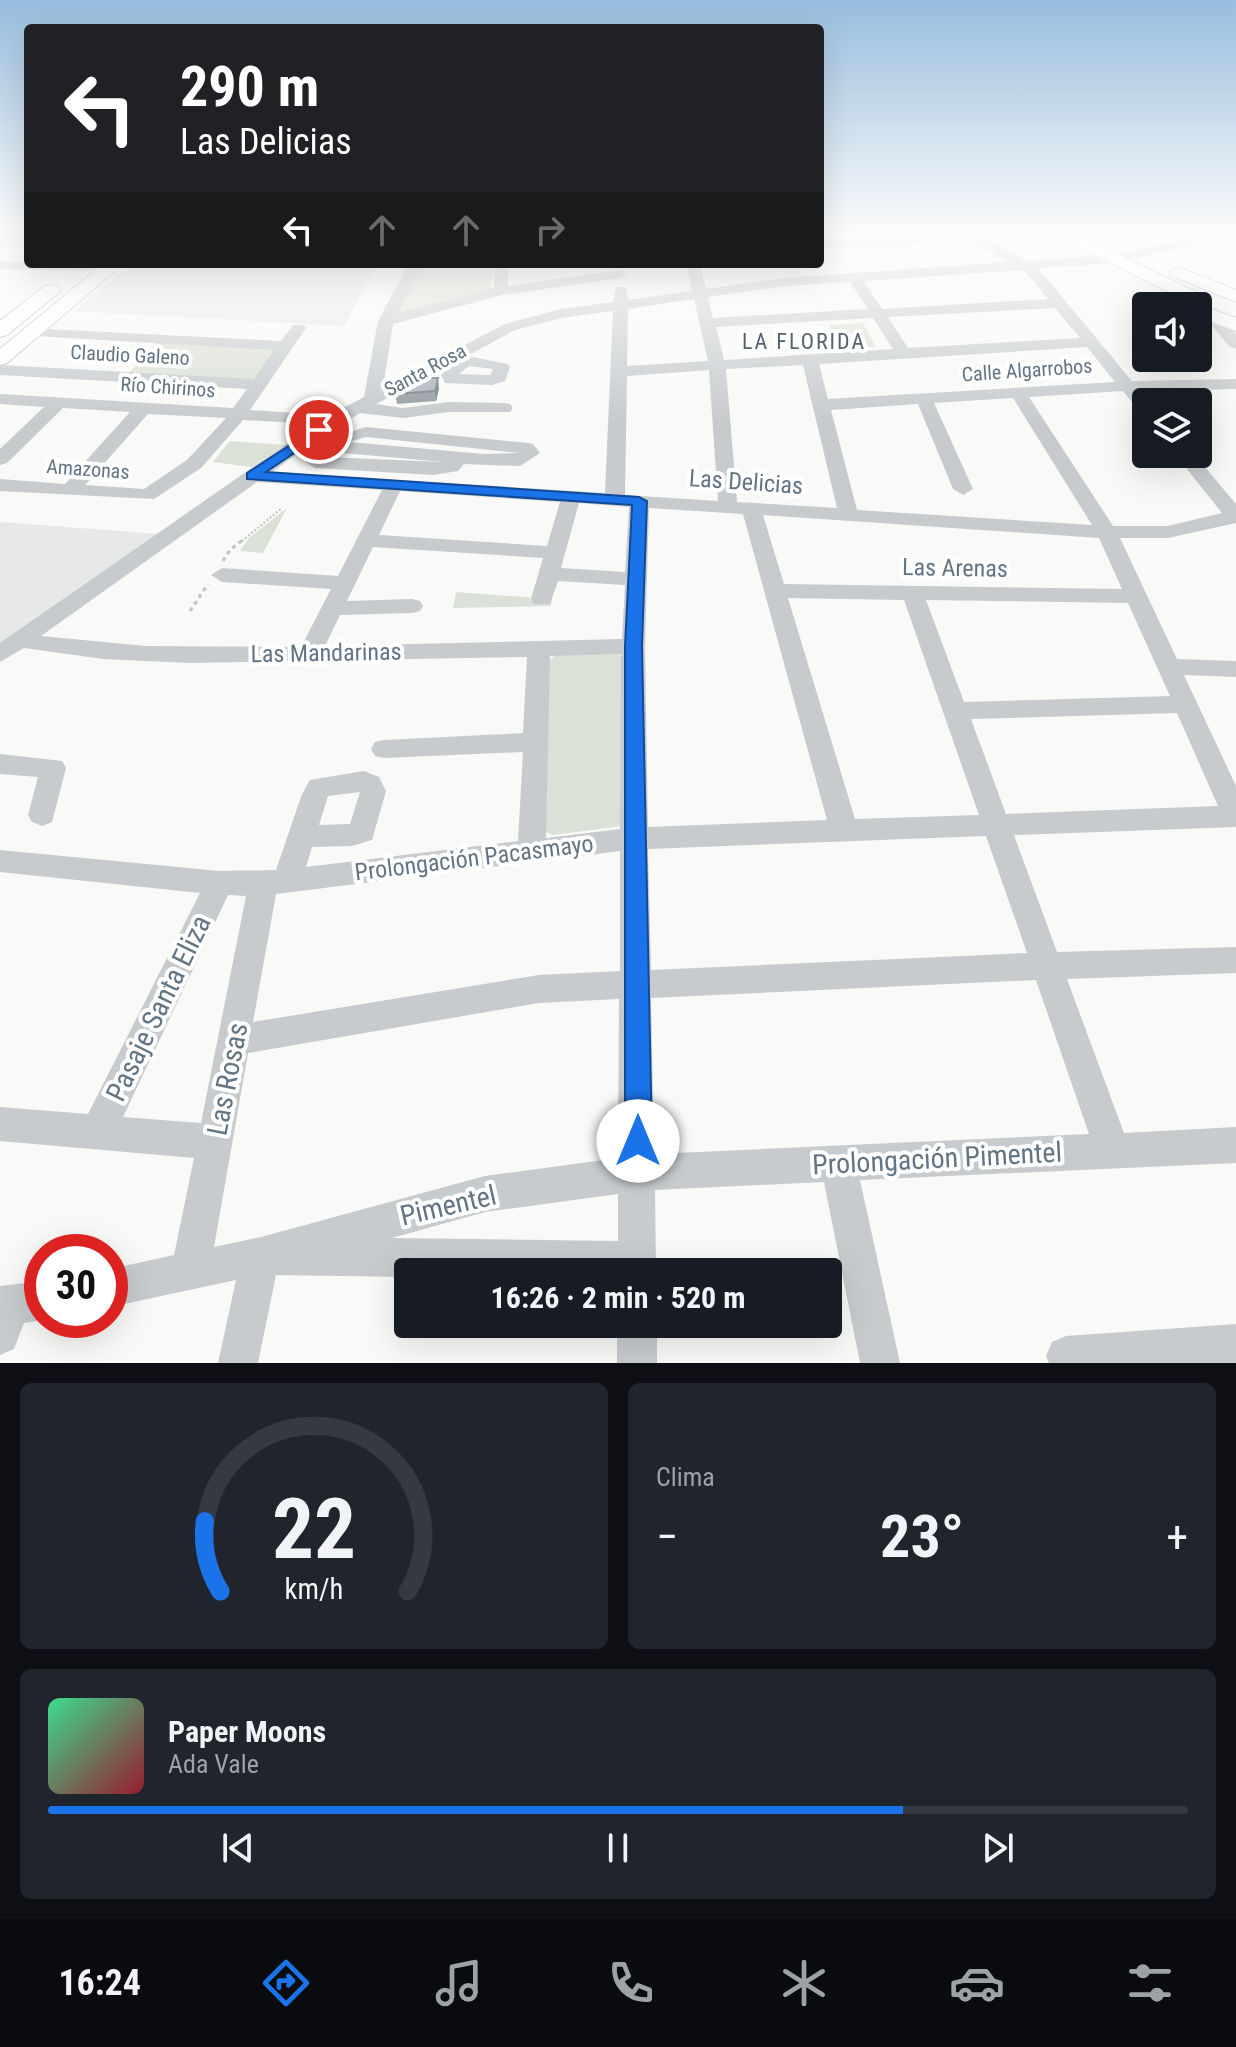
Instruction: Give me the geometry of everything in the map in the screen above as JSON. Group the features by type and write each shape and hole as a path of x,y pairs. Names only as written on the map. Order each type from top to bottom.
{"main road":[{"path":"0,331 45,296"},
{"path":"0,359 76,296"},
{"path":"1212,301 1236,298"},
{"path":"1213,318 1236,325"}],"street":[{"path":"399,296 386,321 376,375 365,403 403,413 449,407 504,408"},
{"path":"386,321 483,296"},
{"path":"621,296 627,500 636,579 633,646 639,1173 637,1258"},
{"name":"Santa Rosa","path":"10,647 333,420 403,382 457,359 496,333 528,321 688,296"},
{"path":"700,296 717,365 740,508 774,591 844,830"},
{"path":"866,296 903,353"},
{"path":"1053,296 1132,391"},
{"path":"707,323 1059,303"},
{"path":"1213,318 1236,344"},
{"name":"Amazonas","path":"0,485 147,495 197,464 298,328"},
{"path":"34,331 285,346"},
{"path":"117,376 155,338"},
{"path":"621,371 1091,342"},
{"path":"810,359 848,514"},
{"name":"Claudio Galeno","path":"0,370 257,384"},
{"path":"376,375 403,382"},
{"name":"Calle Algarrobos","path":"821,405 1128,386 1236,384"},
{"path":"1018,393 1107,532 1236,816"},
{"name":"Río Chirinos","path":"0,399 333,420"},
{"path":"924,399 963,489"},
{"path":"0,459 59,402"},
{"path":"70,490 144,408"},
{"path":"304,440 329,446 355,433 391,433 527,448 531,453 520,460 459,458 451,467 433,469 315,462 316,452 329,446"},
{"path":"1196,468 1236,517"},
{"name":"Las Delicias","path":"252,476 1107,532 1168,532 1236,517"},
{"path":"309,655 394,485"},
{"path":"542,599 571,497"},
{"path":"365,540 551,563 636,579"},
{"path":"219,571 343,583"},
{"name":"Las Arenas","path":"774,591 1134,596"},
{"path":"913,593 1113,1151"},
{"path":"331,608 412,606"},
{"name":"Las Mandarinas","path":"10,647 136,654 309,655 633,646"},
{"path":"532,851 539,648"},
{"path":"1167,667 1236,669"},
{"path":"955,711 1184,704"},
{"path":"384,749 536,742"},
{"path":"0,764 53,768 42,815"},
{"name":"Prolongación Pacasmayo","path":"0,861 219,883 275,883 636,838 1236,816"},
{"name":"Las Rosas","path":"190,1273 234,1040 275,883 303,836"},
{"name":"Pasaje Santa Eliza","path":"97,1134 219,883"},
{"path":"234,1040 539,989 1236,960"},
{"path":"0,1124 215,1142"},
{"name":"Prolongación Pimentel","path":"639,1173 1236,1145"},
{"path":"838,1162 880,1363"},
{"name":"Pimentel","path":"128,1285 261,1256 485,1194 639,1173"},
{"path":"238,1363 261,1256"},
{"name":"Pimentel","path":"261,1256 394,1260"},
{"path":"637,1338 637,1363"},
{"path":"1066,1356 1236,1344"}],"path":[{"path":"190,611 230,550 282,508"}],"shaded area":[{"path":"93,296 361,296 344,326 74,311"},
{"path":"404,296 478,296 396,314"},
{"path":"863,323 876,347 840,349 829,325"},
{"path":"158,341 278,348 254,381 129,373"},
{"path":"230,441 285,445 252,467 213,462"},
{"path":"287,508 263,553 240,551 249,538"},
{"path":"0,522 159,534 0,645"},
{"path":"456,592 552,599 551,606 453,608"},
{"path":"555,655 622,656 622,826 553,835 544,831 548,662"}],"building":[{"path":"412,378 438,378 435,391 395,394"}],"district":[{"name":"LA FLORIDA","path":"804,341"}],"route":[{"path":"319,430 252,476 639,501 633,646 638,1141"}]}
